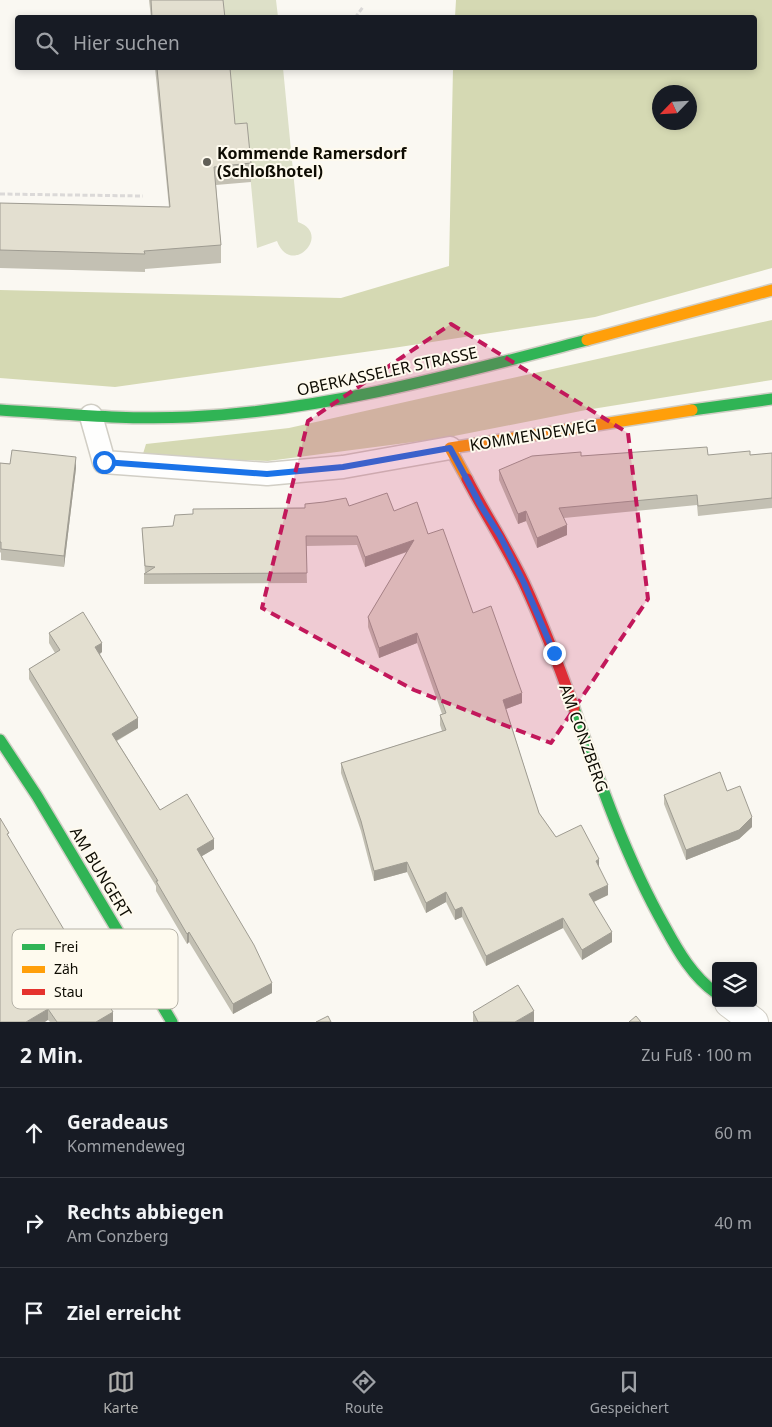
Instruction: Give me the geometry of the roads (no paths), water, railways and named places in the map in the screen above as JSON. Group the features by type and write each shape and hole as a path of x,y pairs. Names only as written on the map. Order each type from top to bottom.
{"street":[{"name":"OBERKASSELER STRASSE","path":"0,410 91,416 189,417 294,407 496,364 772,290"},
{"name":"KOMMENDEWEG","path":"450,448 721,405 772,399"},
{"name":"AM CONZBERG","path":"450,448 481,506 500,536 524,583 554,653 614,821 647,896 678,951 706,986 712,990"},
{"name":"AM BUNGERT","path":"0,740 116,929"},
{"path":"734,1007 754,1022"},
{"name":"AM BUNGERT","path":"164,1009 172,1022"}],"lane":[{"name":"KOMMENDEWEG","path":"91,416 104,462 267,474 343,467 450,448"}],"place":[{"name":"Kommende Ramersdorf (Schloßhotel)","path":"207,162"}]}
